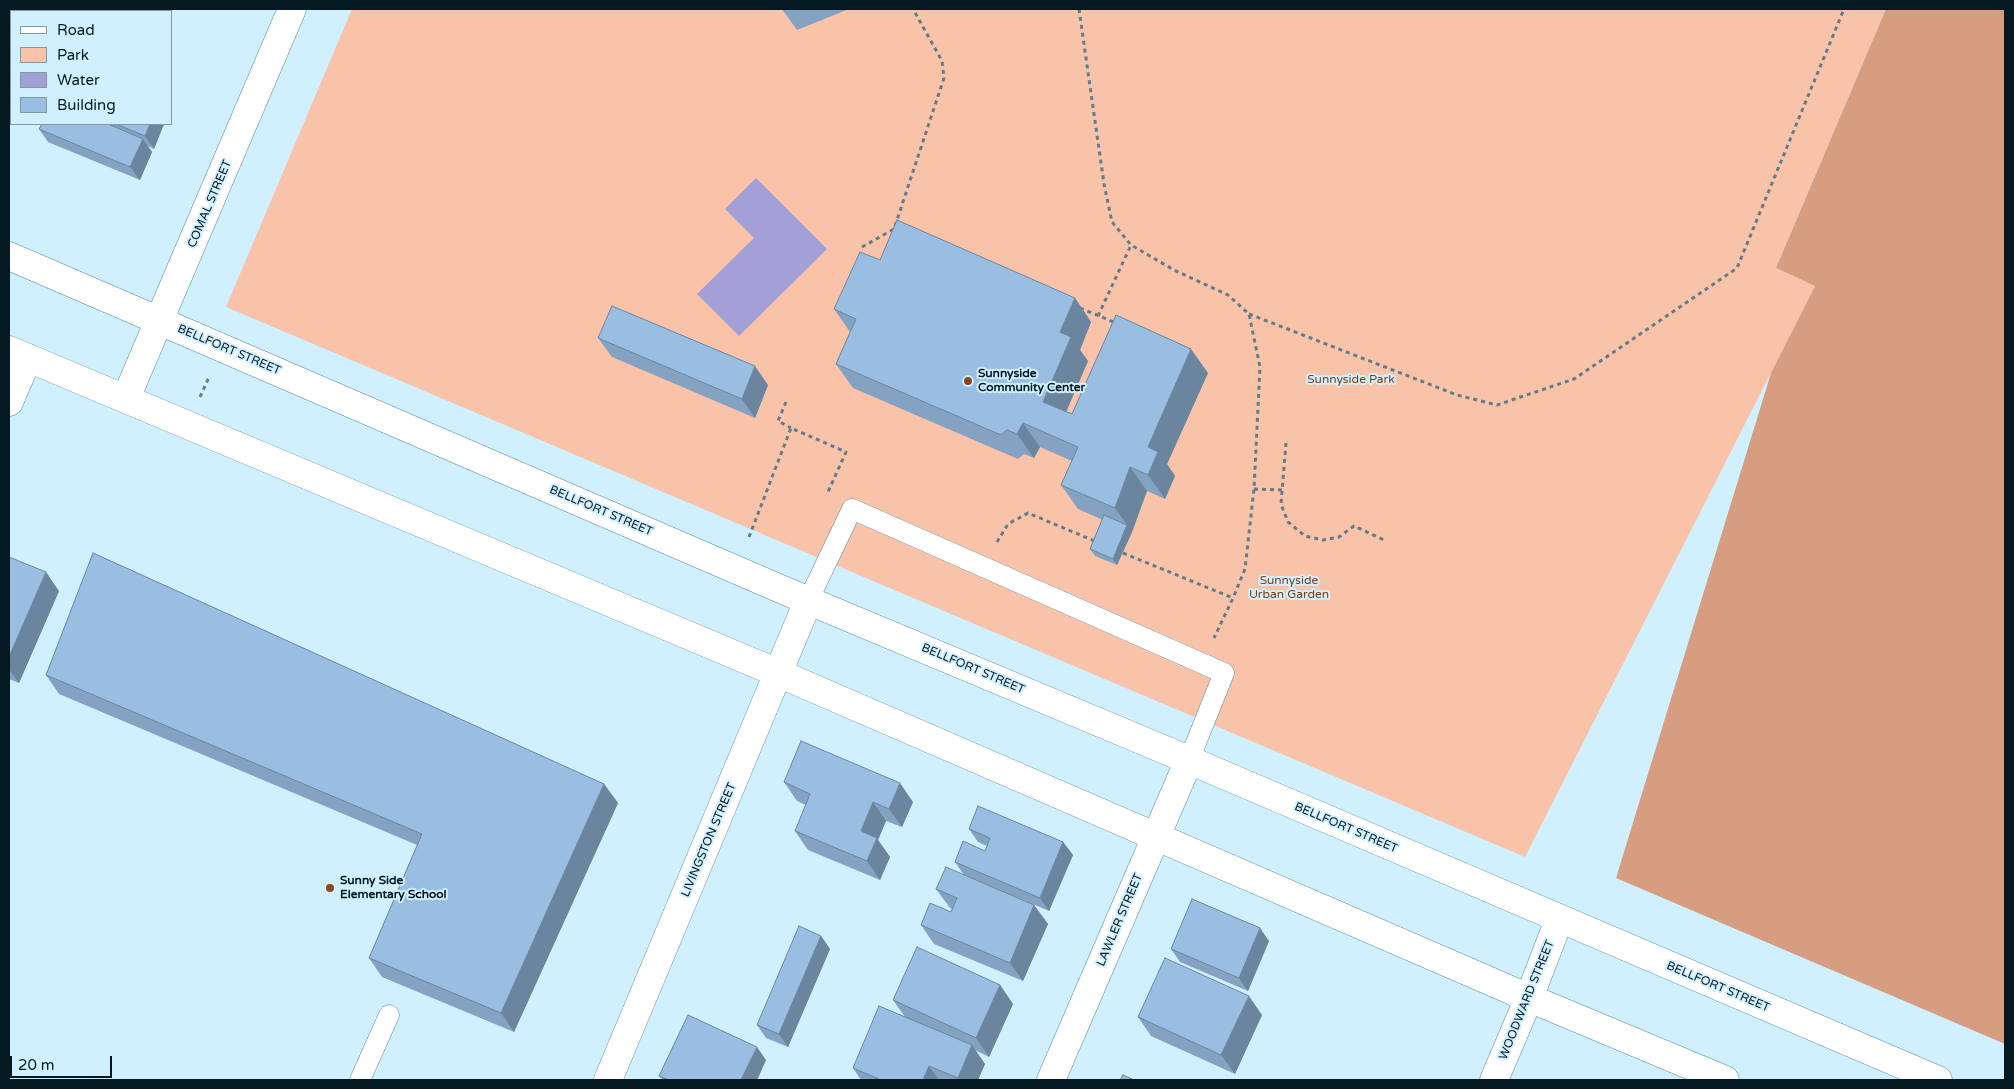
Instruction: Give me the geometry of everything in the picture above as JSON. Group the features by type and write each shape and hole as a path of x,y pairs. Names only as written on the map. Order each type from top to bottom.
{"main road":[{"name":"COMAL STREET","path":"126,398 292,9"},
{"name":"BELLFORT STREET","path":"9,256 1559,920 1938,1080"},
{"path":"9,402 18,354 778,673 1156,838 1725,1080"},
{"name":"LIVINGSTON STREET","path":"608,1080 809,599"},
{"name":"LAWLER STREET","path":"1051,1080 1189,760"},
{"name":"WOODWARD STREET","path":"1494,1080 1529,998 1559,920"}],"lane":[{"path":"809,599 852,509 1224,673 1189,760"},
{"path":"360,1080 389,1016"}],"path":[{"path":"862,248 894,229 944,78 942,61 913,9"},
{"path":"1079,9 1106,194 1112,222 1131,245 1174,270 1228,295 1249,314 1457,395 1497,404 1574,379 1737,268 1844,9"},
{"path":"894,229 903,233"},
{"path":"1098,316 1131,245"},
{"path":"1071,304 1122,326"},
{"path":"1203,664 1245,568 1254,489 1260,367 1249,314"},
{"path":"200,397 210,375"},
{"path":"786,402 778,422 846,452 826,496"},
{"path":"750,537 791,428"},
{"path":"1286,442 1281,504 1288,522 1306,536 1323,540 1339,537 1354,526 1384,540"},
{"path":"1254,489 1283,490"},
{"path":"983,566 1008,524 1028,513 1100,543"},
{"path":"1123,553 1233,598"}],"green space":[{"name":"Sunnyside Park","path":"352,9 1886,9 1776,268 1815,286 1525,857 226,307"}],"shaded area":[{"path":"1886,9 2005,9 2005,1044 1616,878 1771,373 1815,286 1776,268"}],"water":[{"path":"756,178 827,249 739,336 697,294 754,238 725,209"}],"building":[{"path":"107,9 155,9 154,10"},
{"path":"41,125 110,125 143,139 130,167 39,129"},
{"path":"118,125 150,125 145,136"},
{"name":"Sunnyside Community Center","path":"897,220 1075,298 1060,332 1071,337 1043,402 1072,414 1116,315 1191,349 1148,447 1158,452 1148,475 1130,467 1115,508 1061,485 1078,447 1023,423 1017,434 1007,430 1001,435 836,364 856,319 834,309 860,252 880,260"},
{"path":"612,306 755,366 742,399 598,338"},
{"path":"1104,515 1127,525 1113,559 1090,549"},
{"path":"93,553 604,784 501,1013 369,958 422,834 46,675"},
{"path":"9,557 46,572 9,657"},
{"path":"801,741 900,783 889,809 873,802 861,831 877,838 867,861 795,831 810,794 784,782"},
{"path":"978,806 1063,842 1040,898 955,862 963,841 985,851 990,838 969,829"},
{"path":"946,867 1034,905 1010,963 921,925 930,903 951,912 957,898 936,889"},
{"path":"1192,899 1260,928 1239,978 1171,949"},
{"path":"799,926 821,936 779,1034 757,1025"},
{"path":"917,947 1000,985 976,1038 893,1000"},
{"path":"1165,958 1249,996 1221,1055 1138,1017"},
{"path":"879,1006 972,1045 958,1078 929,1066 923,1080 881,1080 853,1068"},
{"path":"688,1015 757,1047 741,1080 669,1080 659,1076"},
{"path":"1123,1075 1134,1080 1120,1080"}],"place":[{"name":"Sunnyside Community Center","path":"968,381"},
{"name":"Sunny Side Elementary School","path":"330,888"}],"park label":[{"name":"Sunnyside Urban Garden","path":"1289,588"}]}
